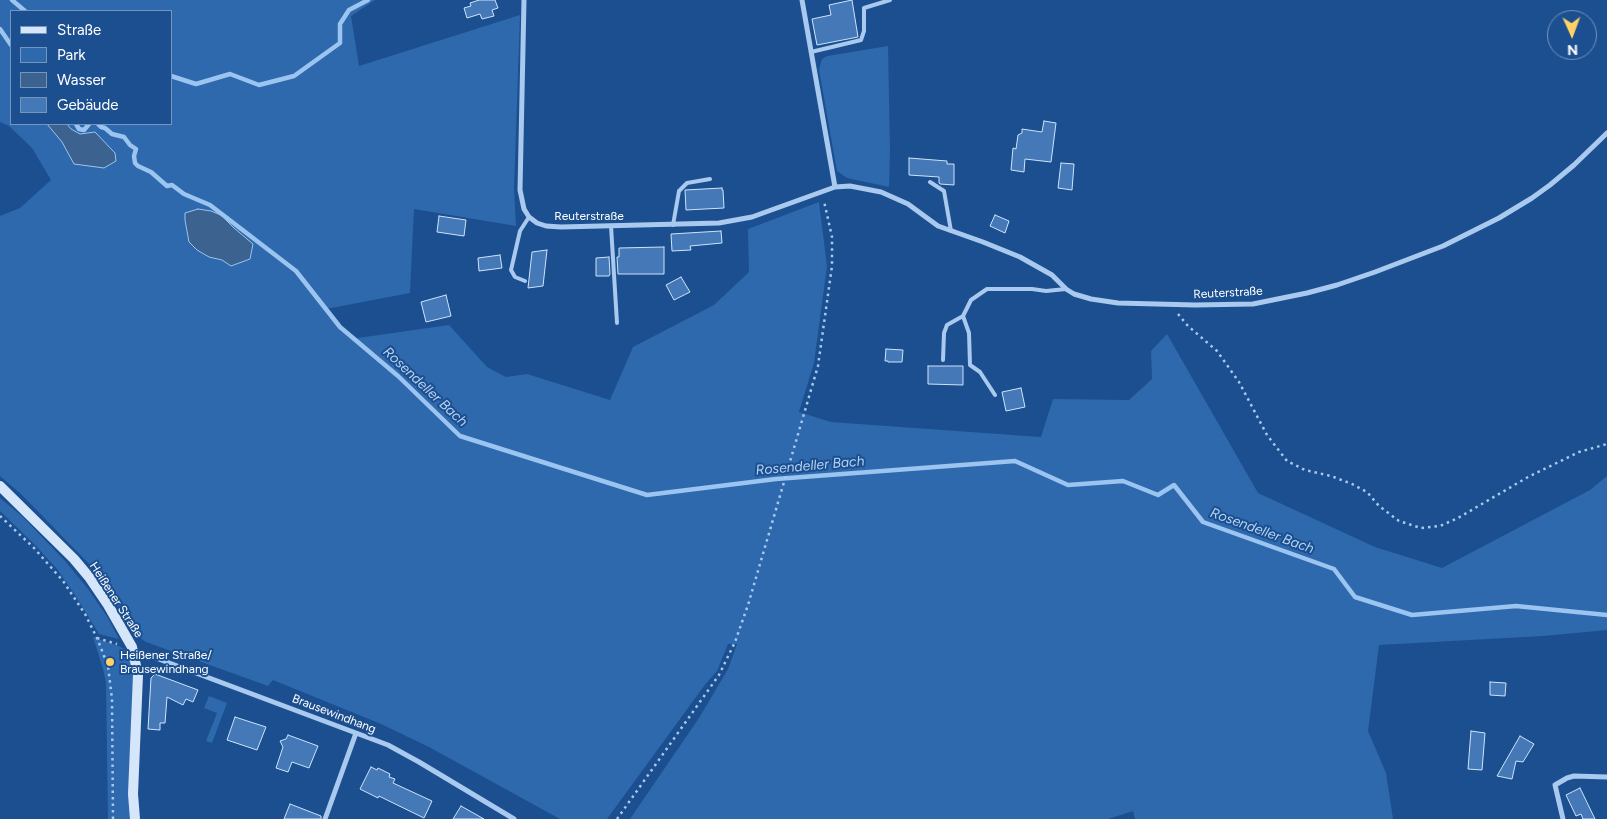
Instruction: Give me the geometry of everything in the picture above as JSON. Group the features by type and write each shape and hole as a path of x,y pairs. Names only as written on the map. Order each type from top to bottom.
{"street":[{"path":"524,0 520,190 524,209 529,217"},
{"path":"802,0 835,187"},
{"name":"Reuterstraße","path":"529,217 537,223 546,226 561,227 720,223 752,217 835,187 850,186 880,192 908,204 938,226 1020,257 1052,275 1066,290 1074,294 1109,302 1170,305 1253,304 1338,285 1414,258 1472,232 1532,198 1574,165 1607,134"},
{"name":"Heißener Straße","path":"0,486 74,559 89,577 120,625 134,654 138,675 132,794 135,819"},
{"name":"Brausewindhang","path":"134,654 156,658 388,745 514,819"},
{"path":"325,819 356,733"},
{"path":"1563,819 1555,785 1574,776 1607,777"}],"lane":[{"path":"811,52 861,40 864,31 864,8 890,0"},
{"path":"673,225 679,191 687,183 710,179"},
{"path":"930,182 944,191 950,231"},
{"path":"525,282 515,277 511,270 520,231 529,217"},
{"path":"611,226 617,323"},
{"path":"943,360 944,333 947,325 964,316 971,300 987,289 1066,290"},
{"path":"964,316 969,333 970,365 980,372 995,395"}],"path":[{"path":"617,819 719,675 728,658 748,605 818,366 832,266 832,237 823,192"},
{"path":"1170,305 1188,326 1217,351 1239,382 1267,435 1287,462 1352,484 1367,492 1379,506 1399,521 1420,528 1440,526 1458,518 1528,477 1579,452 1607,444"},
{"path":"0,516 34,548 63,581 85,614 108,666 112,699 113,819"}],"green space":[{"path":"0,0 375,0 351,16 359,66 520,15 514,188 516,226 414,209 410,293 326,309 351,339 449,325 487,367 506,377 527,374 610,400 633,347 714,305 749,272 748,229 819,202 827,266 814,363 799,412 831,422 1041,437 1053,399 1129,400 1152,379 1151,351 1167,334 1258,493 1375,547 1442,568 1590,490 1607,476 1607,630 1543,636 1379,645 1368,731 1386,773 1393,819 1135,819 1133,811 1108,819 630,819 699,718 728,669 737,644 728,644 717,671 607,819 560,819 429,747 381,724 273,680 268,686 146,642 136,635 96,571 21,494 0,476 0,216 20,208 51,180 32,148 9,126 0,122"},
{"path":"888,46 889,187 847,178 837,171 819,70 822,59 827,56"},
{"path":"0,498 23,517 66,562 108,618 119,639 99,634 57,569 0,511"},
{"path":"93,637 121,647 133,655 134,819 108,819 106,682"},
{"path":"209,696 227,703 212,743 206,741 217,713 204,708"}],"water":[{"path":"48,125 68,125 80,134 95,132 115,153 116,161 104,168 74,164 62,142"},
{"path":"198,209 221,215 253,244 250,259 231,266 222,260 209,257 197,250 189,242 185,213"}],"building":[{"path":"479,0 495,0 498,8 492,10 494,16 482,19 480,14 467,18 464,8 471,6 470,3"},
{"path":"852,0 858,37 817,45 812,19 831,15 829,5"},
{"path":"1044,121 1056,123 1051,162 1025,159 1024,172 1011,170 1013,148 1016,149 1018,135 1022,133 1022,129 1042,132"},
{"path":"909,158 947,161 947,164 954,164 954,185 940,184 939,177 909,175"},
{"path":"1061,163 1074,164 1072,190 1058,188"},
{"path":"722,188 724,208 686,210 685,190"},
{"path":"995,215 1009,221 1005,233 990,226"},
{"path":"439,216 466,220 464,236 437,232"},
{"path":"721,231 722,243 690,246 691,250 672,251 671,234"},
{"path":"664,247 664,274 618,274 617,257 619,257 619,248"},
{"path":"547,250 543,286 528,288 532,252"},
{"path":"500,255 502,268 479,271 478,258"},
{"path":"609,257 609,276 596,276 596,258"},
{"path":"681,277 690,292 674,300 666,285"},
{"path":"446,295 451,316 426,322 421,302"},
{"path":"886,349 903,350 902,362 885,361"},
{"path":"928,366 963,366 963,385 928,384"},
{"path":"1021,388 1025,407 1006,411 1002,392"},
{"path":"155,674 198,690 193,702 186,699 183,705 167,697 165,723 160,723 160,730 148,729 151,678"},
{"path":"1490,682 1506,683 1505,696 1490,695"},
{"path":"235,717 266,727 257,750 227,740"},
{"path":"1471,731 1485,733 1482,770 1468,769"},
{"path":"288,735 318,746 309,768 292,762 288,772 276,768 283,747 280,741 286,739"},
{"path":"1520,736 1534,744 1523,762 1516,761 1512,779 1497,776"},
{"path":"371,767 390,774 389,777 395,779 393,783 432,801 424,818 360,789"},
{"path":"1580,788 1595,819 1583,819 1581,814 1576,816 1566,795"},
{"path":"290,804 321,816 321,819 284,819"},
{"path":"461,806 484,819 453,819"}],"waterway":[{"path":"12,0 24,10"},
{"path":"172,76 196,84 230,74 259,85 294,76 340,43 340,24 349,10 368,0"},
{"name":"Rosendeller Bach","path":"0,29 10,44"},
{"name":"Rosendeller Bach","path":"77,125 79,129 84,130 88,125"},
{"name":"Rosendeller Bach","path":"99,125 112,134 124,137 136,149 134,156 135,163 138,166 151,172 167,186 172,185 184,194 210,205 296,271 340,327 398,376 460,436 647,495 776,479 1015,461 1068,485 1123,481 1158,495 1174,485 1203,522 1334,569 1355,597 1412,615 1516,606 1607,615"}],"place":[{"name":"Heißener Straße/ Brausewindhang","path":"110,662"}]}
